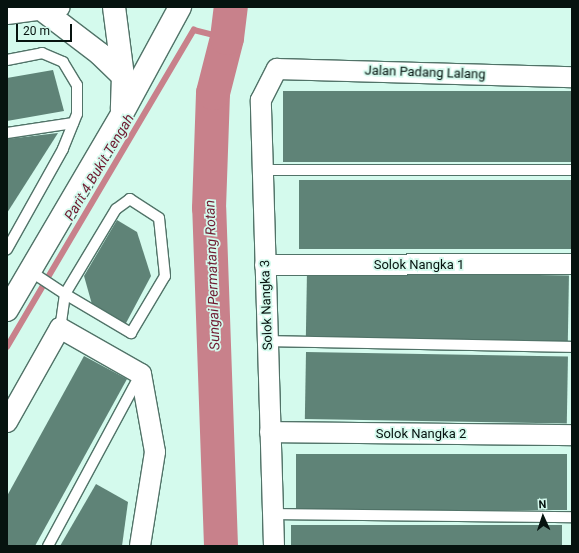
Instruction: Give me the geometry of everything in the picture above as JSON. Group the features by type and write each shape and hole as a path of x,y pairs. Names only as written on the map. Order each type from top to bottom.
{"street":[{"path":"114,7 123,76 122,114"},
{"path":"7,310 122,114 180,7"},
{"path":"7,14 50,8 123,76"},
{"name":"Jalan Padang Lalang","path":"277,69 572,76"},
{"name":"Solok Nangka 3","path":"274,546 260,100 277,69"},
{"name":"Solok Nangka 1","path":"266,265 572,264"},
{"path":"7,422 60,328 141,374 155,452 140,546"},
{"name":"Solok Nangka 2","path":"270,432 572,435"}],"lane":[{"path":"7,60 42,53 63,62 77,85 77,114 63,150 7,249"},
{"path":"7,133 73,124"},
{"path":"263,170 572,170"},
{"path":"24,280 52,286 65,294 130,333 165,276 159,218 130,199 116,209 65,294 60,328"},
{"path":"268,341 572,347"},
{"path":"48,546 141,374"},
{"path":"273,514 572,517"}],"building":[{"path":"53,70 64,111 7,121 7,78"},
{"path":"283,91 572,91 572,162 283,162"},
{"path":"58,133 7,213 7,139"},
{"path":"299,180 572,180 572,249 299,249"},
{"path":"117,220 137,232 151,276 125,325 93,308 84,276"},
{"path":"307,271 569,276 568,343 306,338"},
{"path":"306,352 568,357 567,424 305,419"},
{"path":"84,356 127,379 35,546 7,546 7,496"},
{"path":"296,454 567,454 567,510 296,510"},
{"path":"96,484 128,502 122,546 60,546"},
{"path":"291,525 562,525 562,546 291,546"}],"waterway":[{"name":"Sungai Permatang Rotan","path":"221,546 209,208 213,93 227,38 231,7"},
{"name":"Parit 4 Bukit Tengah","path":"7,347 194,30 227,38"}]}
